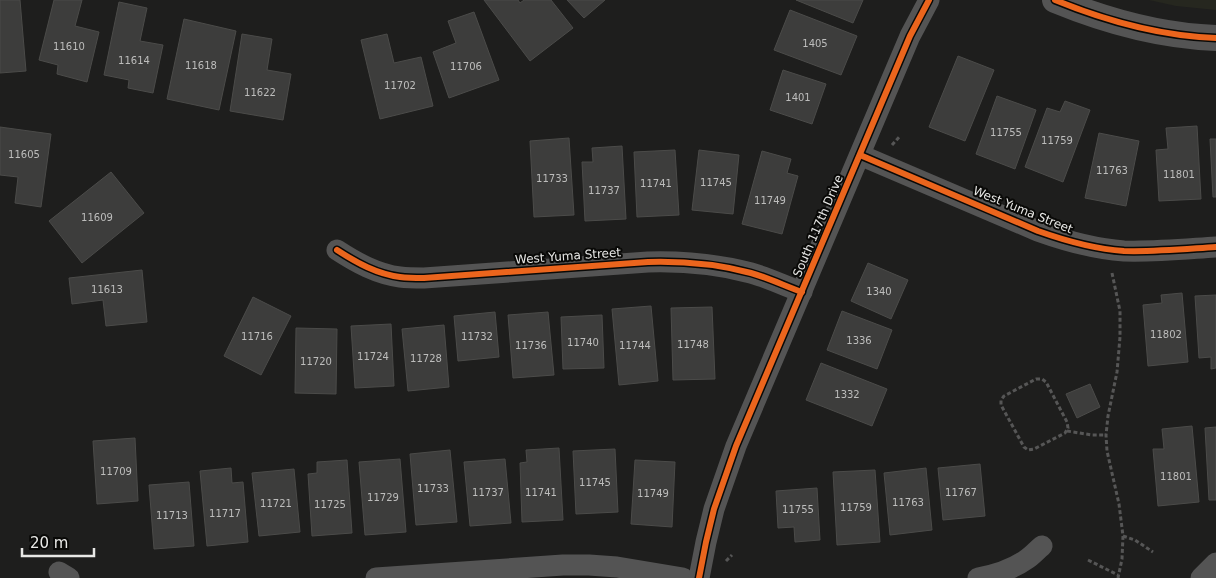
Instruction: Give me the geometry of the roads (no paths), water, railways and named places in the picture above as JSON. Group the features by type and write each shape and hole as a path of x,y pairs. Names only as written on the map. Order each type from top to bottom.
{"street":[{"name":"South 117th Drive","path":"699,578 714,509 736,446 910,36 929,0"},
{"path":"1055,0 1092,14 1140,28 1173,34 1216,38"},
{"name":"West Yuma Street","path":"860,155 1038,231 1079,244 1122,251 1165,251 1216,247"},
{"name":"West Yuma Street","path":"338,250 376,271 399,277 424,278 674,261 727,267 753,274 802,292"},
{"path":"978,578 1007,569 1026,560 1042,546"},
{"path":"1201,578 1216,563"},
{"path":"376,578 563,565 617,567 683,578"}]}
